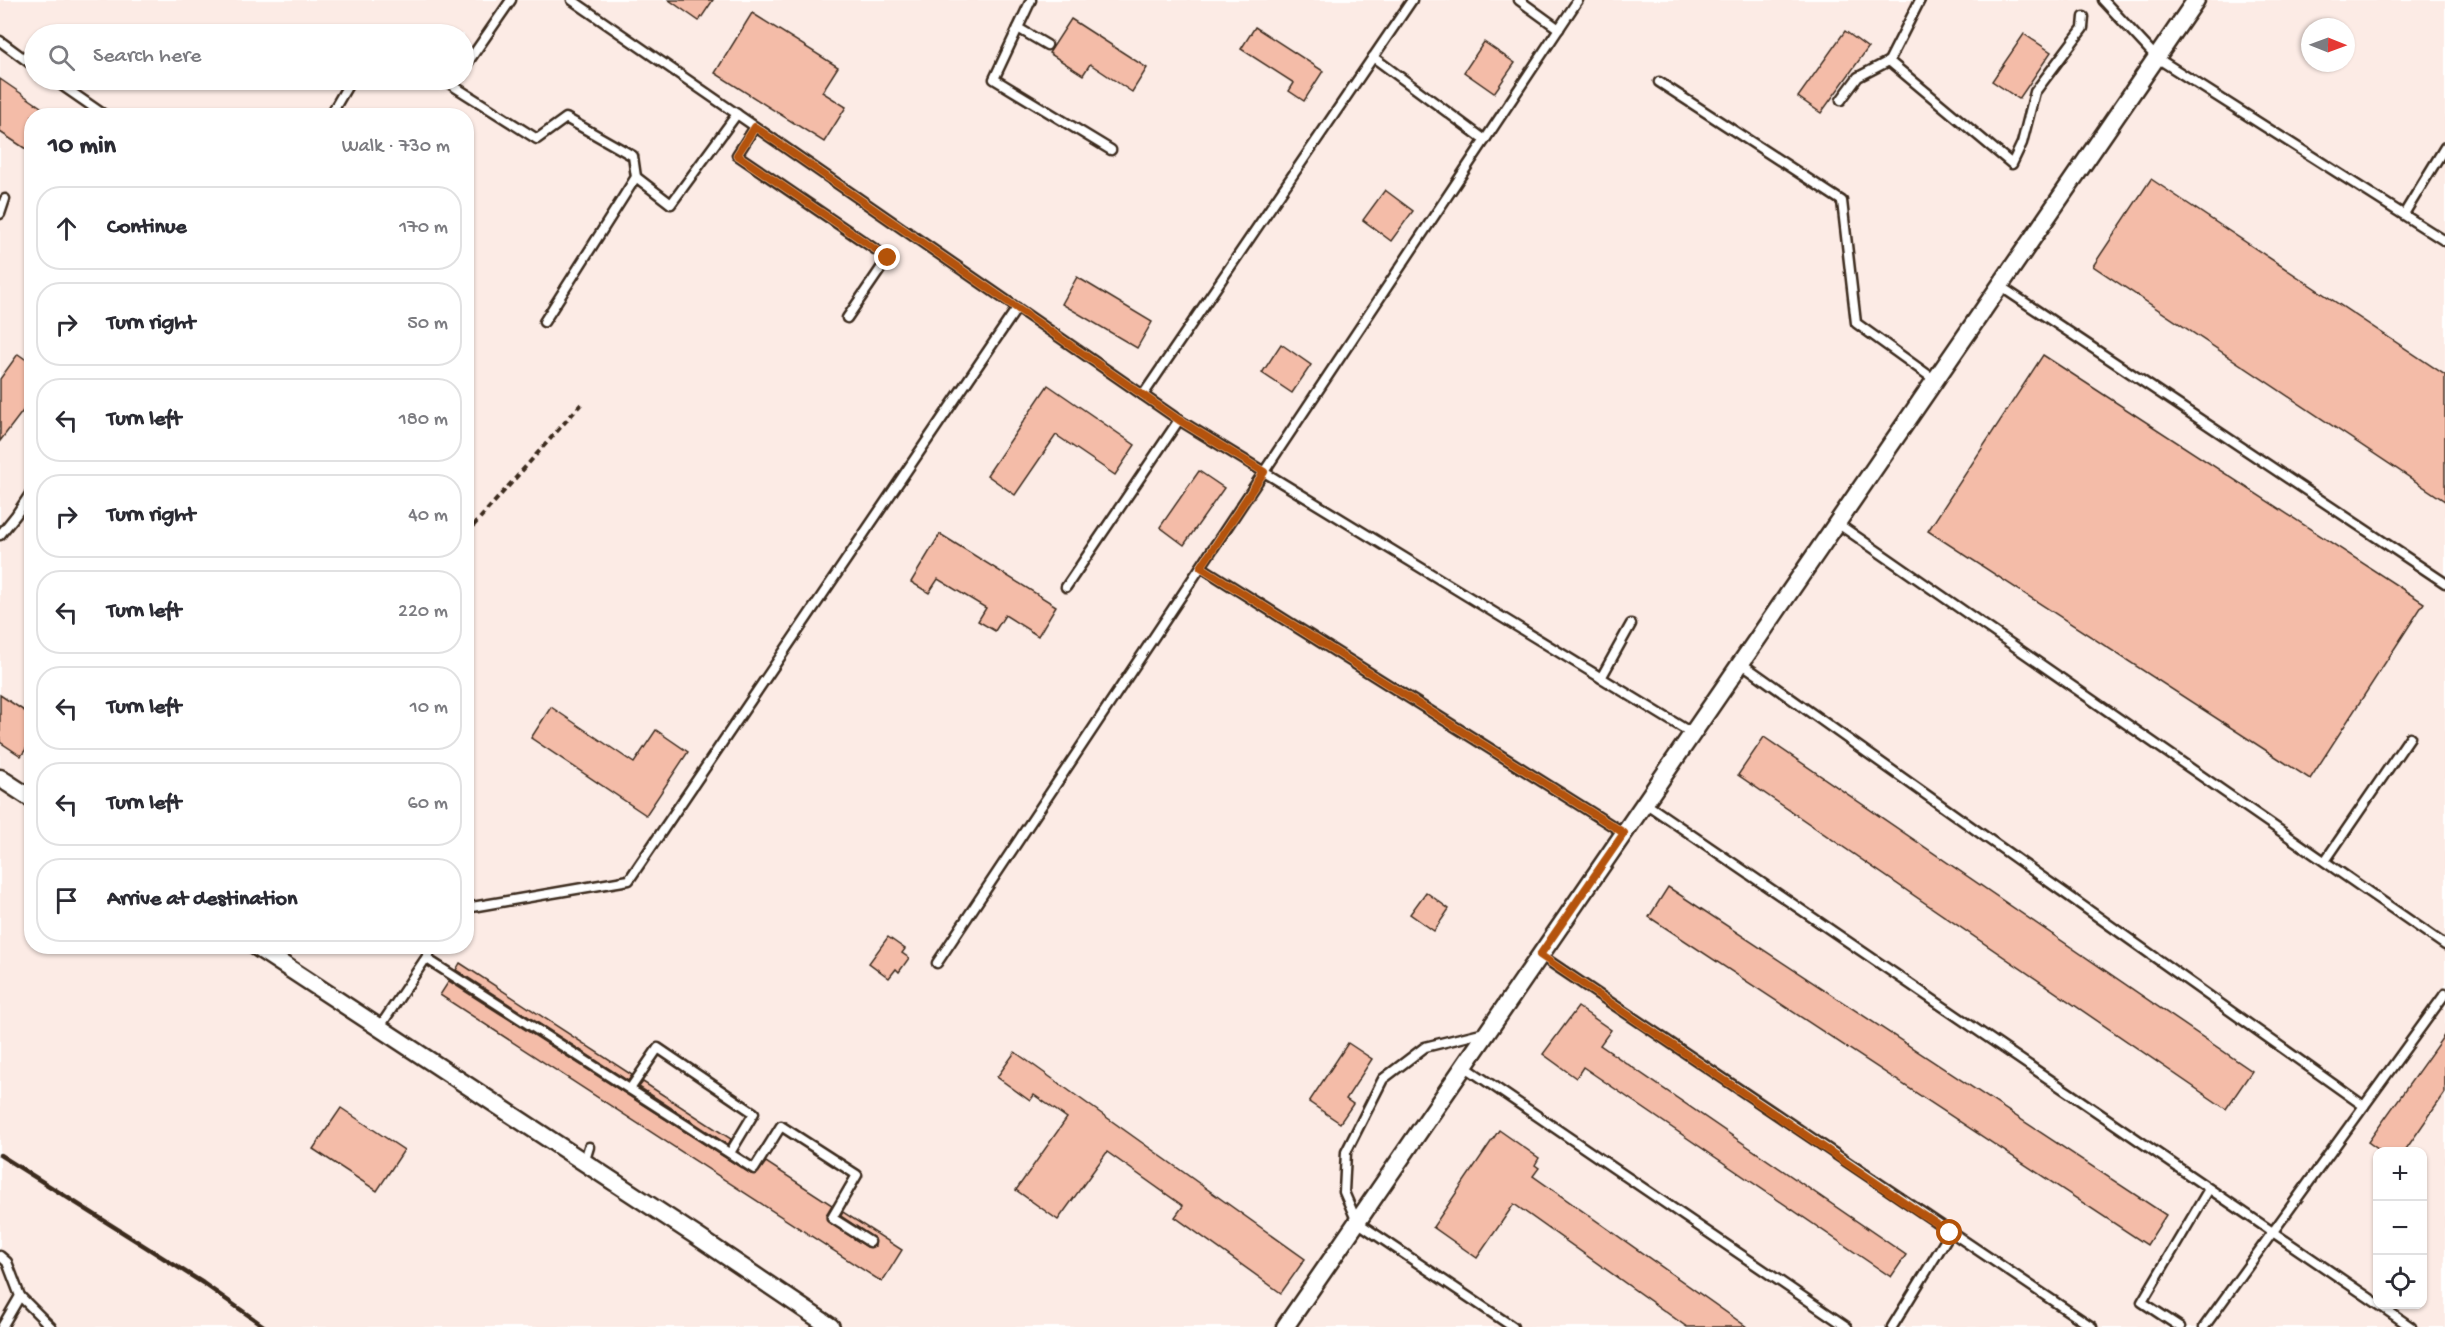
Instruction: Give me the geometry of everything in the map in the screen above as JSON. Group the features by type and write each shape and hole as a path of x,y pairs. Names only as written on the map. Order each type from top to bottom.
{"street":[{"path":"1285,1324 2196,0"},
{"path":"0,778 24,791"},
{"path":"267,954 379,1029 586,1155 831,1327"}],"lane":[{"path":"474,54 511,0"},
{"path":"572,0 1179,420 1692,734"},
{"path":"1031,0 994,79 1111,150"},
{"path":"1143,395 1412,0"},
{"path":"1519,0 1558,29"},
{"path":"937,963 1578,0"},
{"path":"1841,100 1858,77 1889,61 1920,0"},
{"path":"2103,0 2157,58 2445,240"},
{"path":"1889,61 2012,164 2022,143 2035,92 2083,28 2084,17"},
{"path":"1018,28 1047,45"},
{"path":"0,41 24,59"},
{"path":"1372,57 1485,140"},
{"path":"1659,82 1842,201 1856,323 1935,380"},
{"path":"68,90 94,108"},
{"path":"335,108 345,90"},
{"path":"464,90 537,139 566,118 633,156 636,177 544,322"},
{"path":"636,177 671,204 736,114"},
{"path":"755,127 737,155 888,258 847,318"},
{"path":"2404,214 2445,147"},
{"path":"0,214 5,199"},
{"path":"2000,286 2445,583"},
{"path":"474,907 629,880 1017,308"},
{"path":"1066,587 1179,420"},
{"path":"0,535 24,503"},
{"path":"1837,523 2445,945"},
{"path":"1201,567 1624,833"},
{"path":"1601,678 1631,624"},
{"path":"1741,663 2364,1106"},
{"path":"2325,861 2410,736"},
{"path":"1645,803 2373,1301"},
{"path":"379,1029 430,954"},
{"path":"1540,955 2092,1327"},
{"path":"427,959 754,1169 781,1126 857,1175 832,1218 870,1242"},
{"path":"2204,1327 2445,994"},
{"path":"1488,1031 1425,1047 1383,1079 1346,1152 1344,1192 1357,1222 1513,1327"},
{"path":"630,1089 658,1048 754,1113 730,1154"},
{"path":"1464,1066 1847,1327"},
{"path":"2180,1327 2142,1302 2209,1189"},
{"path":"1892,1327 1950,1233"},
{"path":"0,1256 7,1262 20,1296 51,1327"},
{"path":"2,1327 20,1296"},
{"path":"2385,1309 2411,1327"}],"path":[{"path":"474,525 582,403"}],"shaded area":[{"path":"0,0 2445,0 2445,1327 0,1327"}],"building":[{"path":"669,0 713,0 699,21"},
{"path":"752,13 838,67 822,92 846,107 824,142 715,73"},
{"path":"1071,19 1147,68 1132,92 1090,64 1083,75 1049,53"},
{"path":"1255,27 1323,71 1304,101 1289,91 1294,83 1241,49"},
{"path":"1845,31 1868,48 1821,113 1798,97"},
{"path":"2024,34 2051,52 2019,99 1992,81"},
{"path":"1484,42 1515,63 1494,93 1464,72"},
{"path":"0,79 42,108 24,108 24,148 0,132"},
{"path":"2151,179 2445,375 2445,501 2093,266"},
{"path":"1385,190 1413,211 1391,241 1363,220"},
{"path":"1077,277 1152,322 1137,348 1062,304"},
{"path":"1281,344 1311,365 1292,393 1262,373"},
{"path":"18,354 24,358 24,410 0,441 0,379"},
{"path":"2043,355 2424,603 2310,779 1928,531"},
{"path":"1048,385 1135,445 1115,475 1056,435 1015,495 987,475"},
{"path":"1199,471 1224,488 1184,545 1160,527"},
{"path":"940,534 1056,606 1038,636 1005,615 995,631 978,621 986,608 938,579 929,593 911,582"},
{"path":"0,695 24,711 24,752 21,756 0,742"},
{"path":"551,707 634,763 656,730 688,752 646,815 531,738"},
{"path":"1764,737 2252,1071 2226,1109 1738,775"},
{"path":"1668,887 2166,1215 2147,1245 1649,917"},
{"path":"1426,892 1449,909 1434,931 1410,914"},
{"path":"888,937 905,949 902,953 909,958 899,972 896,969 889,978 869,963"},
{"path":"460,963 632,1075 628,1081 456,970"},
{"path":"449,981 751,1174 757,1174 766,1162 832,1205 826,1215 827,1221 867,1247 875,1246 875,1239 841,1216 843,1212 902,1250 882,1282 440,995"},
{"path":"1578,1007 1611,1030 1600,1045 1906,1255 1891,1277 1583,1067 1576,1078 1543,1054"},
{"path":"2445,1034 2445,1093 2407,1147 2375,1147 2368,1142"},
{"path":"1348,1043 1372,1059 1346,1099 1353,1104 1340,1123 1309,1102"},
{"path":"1015,1052 1305,1259 1281,1293 1175,1217 1183,1206 1107,1152 1058,1220 1016,1190 1067,1118 1034,1095 1030,1101 997,1077"},
{"path":"643,1082 731,1139 728,1145 639,1087"},
{"path":"341,1108 404,1150 377,1191 313,1149"},
{"path":"1499,1130 1539,1158 1535,1165 1539,1168 1533,1176 1747,1327 1687,1327 1514,1204 1477,1258 1433,1227"}],"railway":[{"path":"0,1155 203,1283 265,1327"}],"route":[{"path":"888,258 737,155 755,127 1179,420 1264,472 1201,567 1624,833 1540,955 1950,1233"}]}
